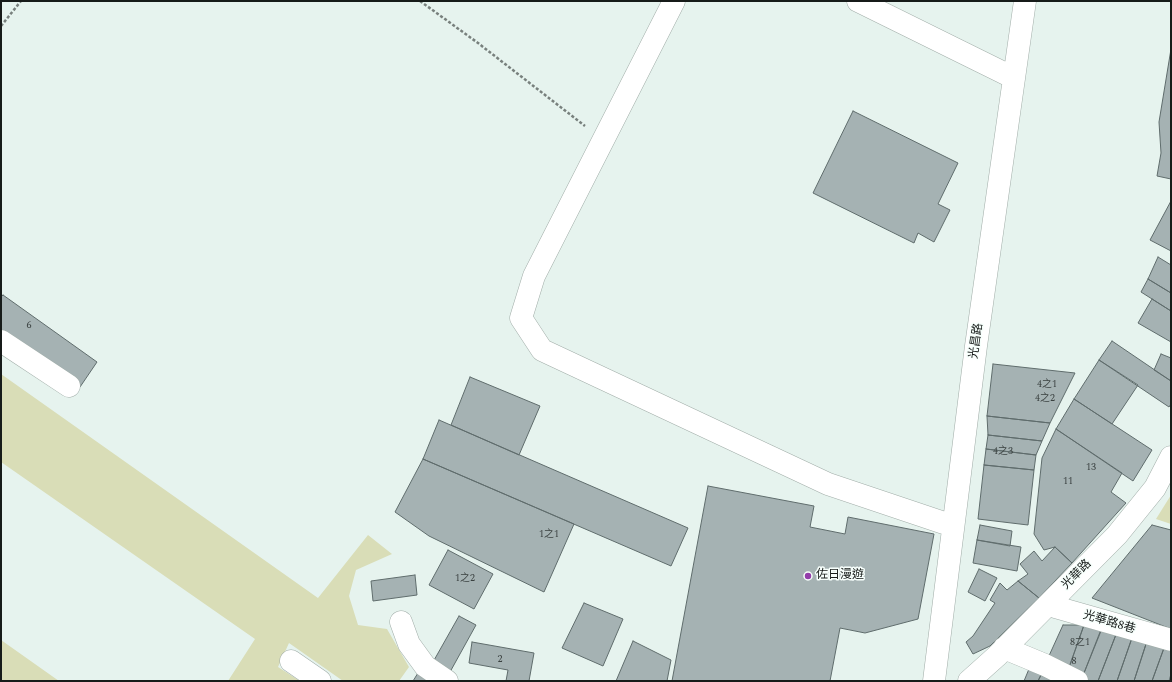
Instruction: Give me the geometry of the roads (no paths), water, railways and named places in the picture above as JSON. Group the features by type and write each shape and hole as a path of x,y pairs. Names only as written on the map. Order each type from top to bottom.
{"street":[{"path":"674,1 534,276 521,318 542,350 828,484 953,526"},
{"path":"858,1 1014,78"},
{"name":"光昌路","path":"934,681 976,346 1025,1"},
{"path":"1,341 69,386"},
{"name":"光華路","path":"969,681 1048,605 1117,535 1155,488 1171,457"},
{"name":"光華路8巷","path":"1048,605 1171,640"},
{"path":"402,622 409,644 425,666 447,681"},
{"path":"1004,648 1045,665 1077,681"},
{"path":"291,661 320,681"}],"place":[{"name":"佐日漫遊","path":"808,576"}]}
